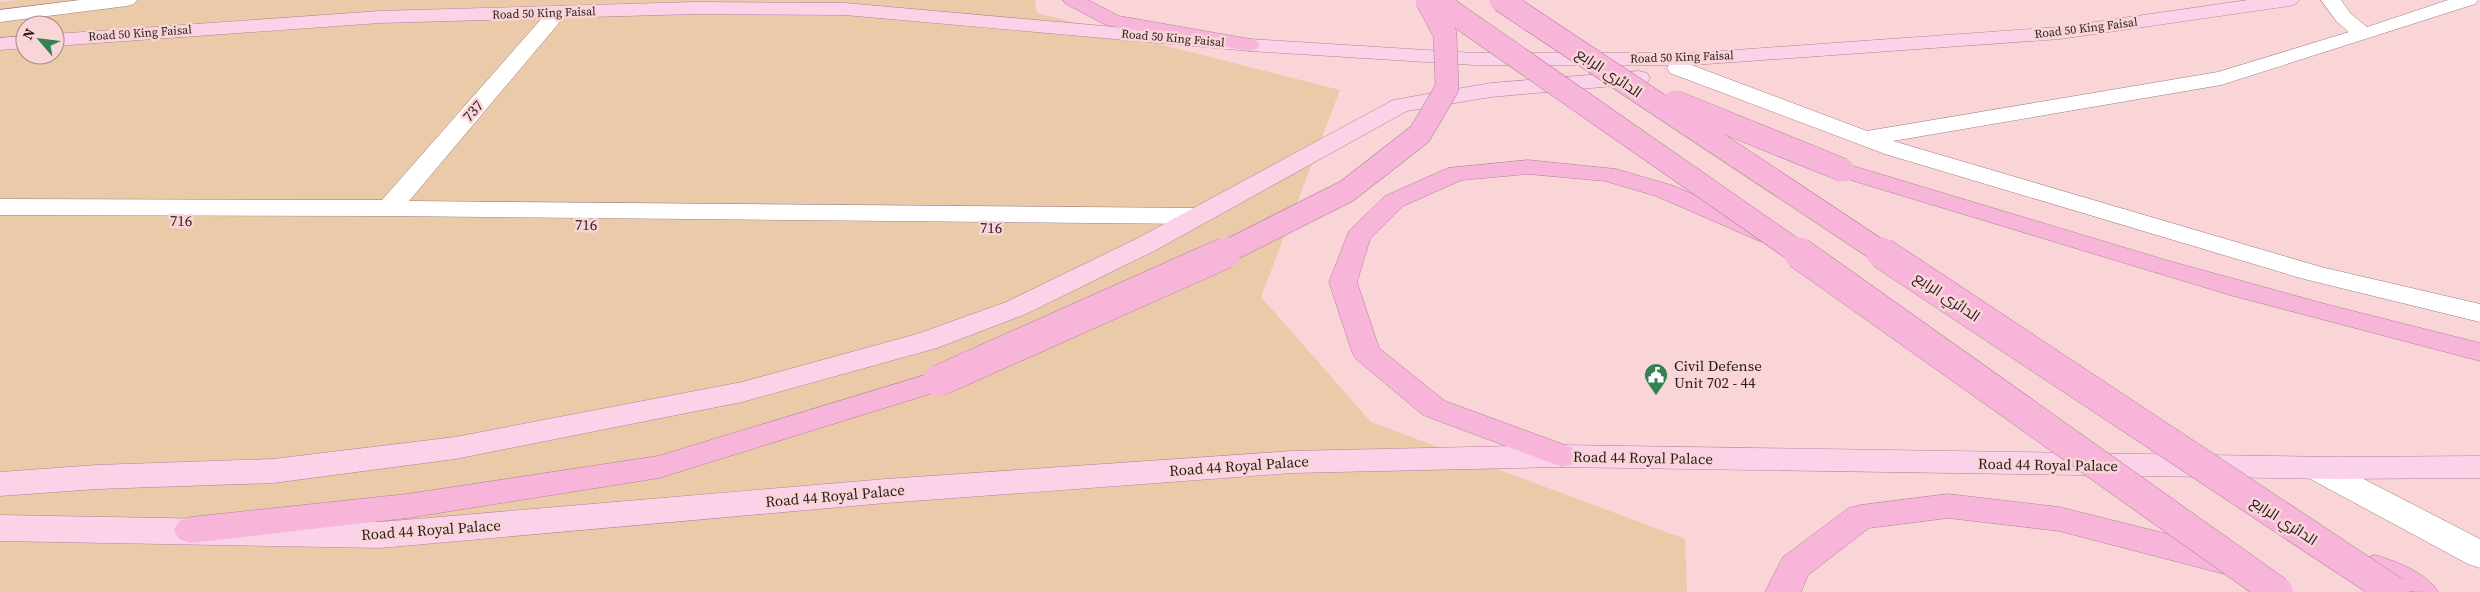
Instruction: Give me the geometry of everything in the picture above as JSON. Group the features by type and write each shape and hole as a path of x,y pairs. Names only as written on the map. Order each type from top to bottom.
{"highway":[{"path":"1074,0 1113,21 1250,45"},
{"path":"191,530 407,506 659,467 938,381 1227,252 1347,191 1362,180 1420,134 1447,88 1445,34 1427,0"},
{"path":"1435,0 1789,246 2277,592"},
{"name":"الدائري الرابع","path":"1501,0 2394,592"},
{"path":"1620,80 1842,170 2086,247 2382,328 2480,352"},
{"path":"1562,456 1434,408 1366,352 1343,282 1358,237 1394,201 1458,174 1528,167 1606,174 1665,191 1789,246"},
{"path":"1783,592 1795,566 1861,517 1948,506 2058,519 2238,564"},
{"path":"2288,523 2420,592"}],"main road":[{"name":"Road 50 King Faisal","path":"65,39 380,17 696,8 845,9 1250,45 1474,59 1685,63 2060,33 2289,0"},
{"path":"0,44 15,43"},
{"path":"0,484 96,477 282,470 455,448 742,392 927,341 1016,308 1172,230 1401,106 1491,90 1662,76 1685,63"},
{"name":"Road 44 Royal Palace","path":"1,529 191,530 253,535 380,536 876,492 1292,462 1562,456 2316,468 2480,467"}],"street":[{"path":"0,16 127,0"},
{"path":"2331,0 2344,18 2363,34"},
{"path":"1866,138 2221,78 2468,0"},
{"name":"737","path":"389,208 557,13"},
{"path":"1685,63 1893,149 2314,273 2480,312"},
{"path":"0,208 389,208 1197,216"},
{"name":"716","path":"0,219 1172,230"},
{"path":"2316,468 2480,555"}],"shaded area":[{"path":"17,0 1035,0 1037,13 1340,90 1261,297 1371,422 1685,539 1687,592 0,592 0,2"}],"place":[{"name":"Civil Defense Unit 702 - 44","path":"1656,396"}]}
